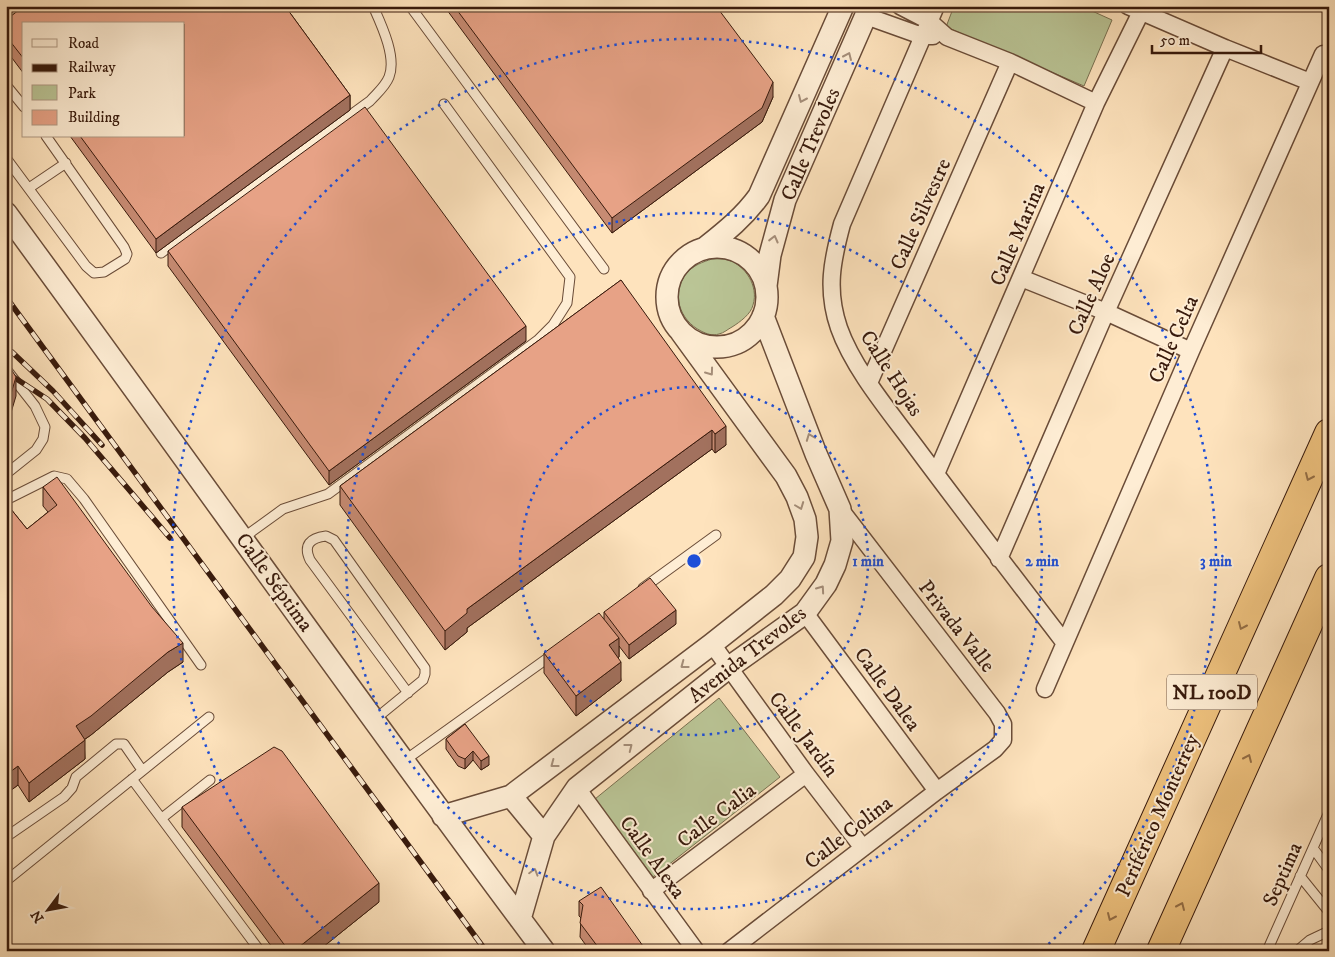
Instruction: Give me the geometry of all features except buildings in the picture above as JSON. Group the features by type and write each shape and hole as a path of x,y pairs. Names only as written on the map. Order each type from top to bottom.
{"highway":[{"name":"Periférico Monterrey","path":"1096,951 1329,433"},
{"name":"NL 100D","path":"1161,951 1329,578"}],"street":[{"name":"Calle Trevoles","path":"705,248 734,225 749,210 759,196 843,6"},
{"path":"900,6 929,21 948,37 1010,62 1096,103"},
{"path":"1135,9 1310,82"},
{"name":"Calle Marina","path":"936,474 1135,9"},
{"name":"Calle Trevoles","path":"766,287 770,255 785,200 868,11"},
{"path":"868,11 929,21"},
{"name":"Calle Hojas","path":"929,21 842,224 833,257 831,290 833,306 839,329 868,384 1064,642"},
{"name":"Calle Aloe","path":"1000,559 1106,312 1225,48"},
{"name":"Calle Celta","path":"1045,689 1323,54"},
{"name":"Calle Silvestre","path":"868,384 1010,62"},
{"name":"Calle Séptima","path":"6,213 443,816 544,951"},
{"path":"724,247 743,254 758,268 766,287 767,302 764,316 749,336 727,346 702,345 681,332 671,318 666,301 668,283 676,267 688,255 705,248 724,247"},
{"path":"1021,278 1106,312 1191,352"},
{"name":"Avenida Trevoles","path":"520,919 544,836 577,788 728,668 805,613 826,584 835,565 842,541 840,509 816,454 764,316"},
{"name":"Avenida Trevoles","path":"443,816 511,796 774,595 790,579 804,557 807,537 805,519 797,497 786,476 681,332"},
{"name":"Privada Valle","path":"840,509 997,713 1003,724 1004,732 1003,740 995,749"},
{"name":"Calle Dalea","path":"805,613 937,791"},
{"name":"Calle Jardín","path":"712,644 806,774 863,848"},
{"name":"Calle Colina","path":"729,951 937,791 995,749"},
{"name":"Calle Calia","path":"651,891 806,774"},
{"name":"Calle Alexa","path":"577,788 696,951"},
{"path":"511,796 544,836"}],"lane":[{"path":"161,253 370,101 383,88 390,75 391,54 373,6"},
{"path":"410,6 604,269"},
{"path":"6,85 22,105"},
{"path":"243,538 284,509 328,494 538,340 553,325 567,303 570,277 444,104"},
{"path":"6,158 90,271 98,274 125,259 127,254 47,138"},
{"path":"29,188 66,163"},
{"path":"6,368 35,406 45,427 43,439 36,450 6,474"},
{"path":"6,500 54,476 67,479 84,499 202,666"},
{"path":"635,594 716,535"},
{"path":"374,720 408,693 423,680 425,668 334,540 326,536 312,540 308,545 307,553 310,560 408,693"},
{"path":"404,761 563,646"},
{"path":"6,882 209,717"},
{"path":"6,838 64,797 72,788 76,777 116,744 124,744 142,770"},
{"path":"132,779 260,951"},
{"path":"162,818 210,780"},
{"name":"Septima","path":"1267,951 1329,812"},
{"path":"1313,848 1329,870"},
{"path":"1321,858 1329,852"},
{"path":"1300,876 1329,912"},
{"path":"1297,951 1310,940 1329,931"}],"green space":[{"path":"954,6 1081,6 1112,20 1084,86 946,27"},
{"path":"712,259 726,259 740,266 749,277 754,291 752,308 745,318 724,332 714,335 701,331 687,320 678,297 681,281 686,274 695,266"},
{"path":"719,698 780,777 653,877 595,799"}],"railway":[{"path":"6,297 486,951"},
{"path":"6,349 12,352 53,391 102,445"},
{"path":"6,372 47,399 85,438 170,538"}]}
